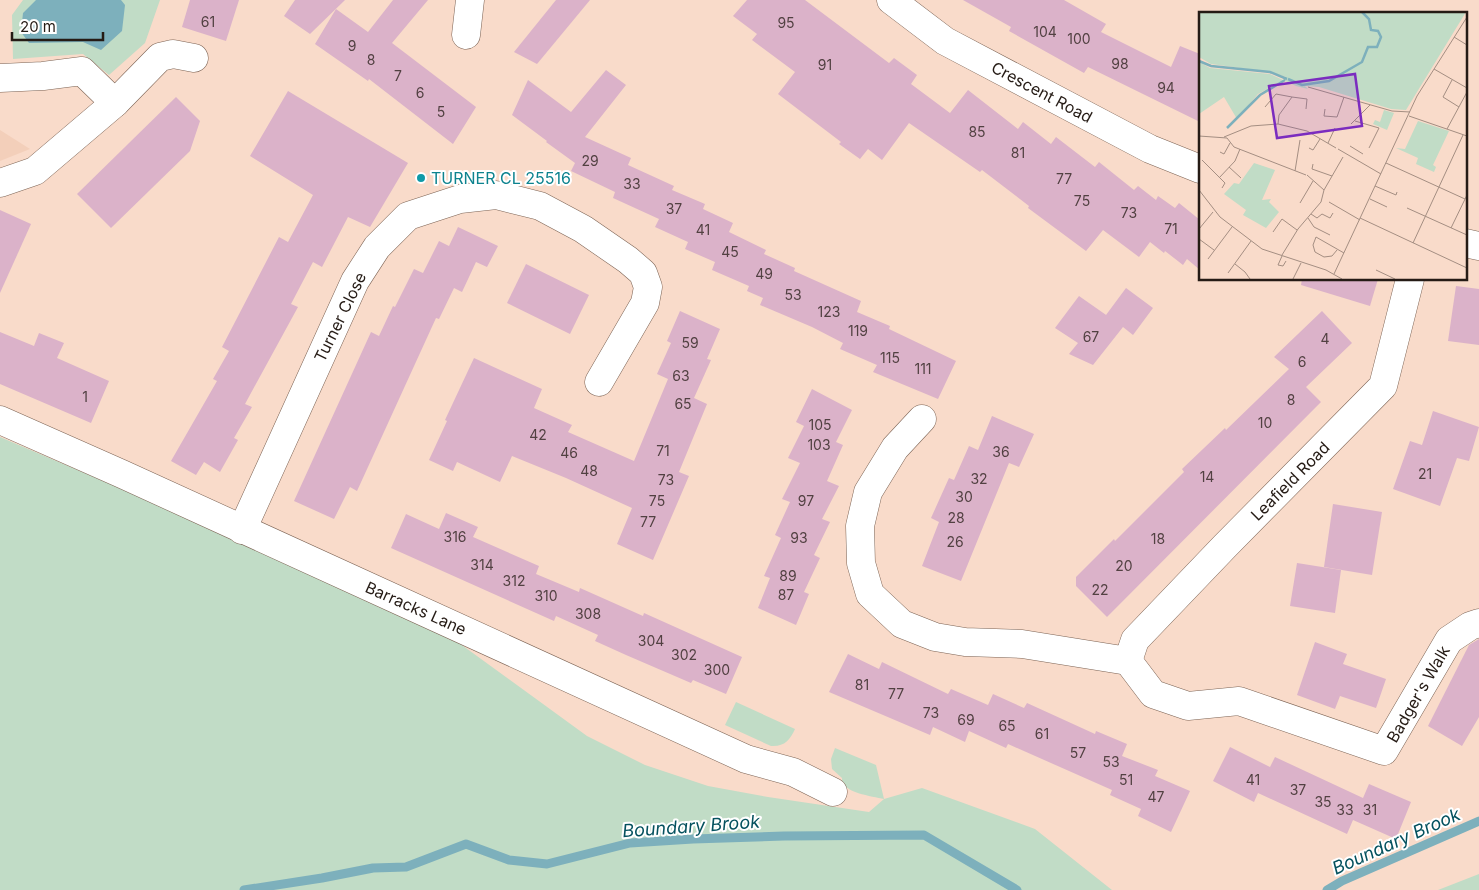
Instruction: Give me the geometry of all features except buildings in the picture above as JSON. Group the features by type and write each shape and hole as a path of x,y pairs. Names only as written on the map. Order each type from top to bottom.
{"street":[{"path":"466,35 470,0"},
{"name":"Crescent Road","path":"891,0 945,41 1150,148 1199,169"},
{"path":"0,183 35,172 115,103 160,57 173,54 194,58"},
{"path":"0,78 43,76 82,71 115,103"},
{"name":"Turner Close","path":"242,530 355,281 377,247 408,216 460,199 496,195 540,206 582,229 628,260 643,273 648,288 645,303 599,382"},
{"path":"1466,243 1479,246"},
{"name":"Leafield Road","path":"1128,661 1135,640 1383,386 1410,280"},
{"path":"922,419 885,441 868,492 860,526 861,563 870,594 902,624 935,637 958,641 1022,644 1128,661"},
{"name":"Barracks Lane","path":"0,420 746,759 793,772 833,792"},
{"name":"Badger's Walk","path":"1128,661 1153,694 1188,706 1239,701 1384,751 1449,640 1470,626 1479,623"}],"shaded area":[{"path":"0,130 30,149 0,161"}],"green space":[{"path":"23,0 160,0 145,43 109,75 83,54 13,59 12,15"},
{"path":"0,437 242,540 448,635 587,736 645,765 708,786 869,812 884,799 922,788 1035,829 1112,890 0,890"},
{"path":"736,702 795,729 793,733 783,744 771,746 725,725"},
{"path":"835,748 876,765 884,799 858,793 846,787 842,778 832,769 831,759"},
{"path":"1479,874 1479,890 1438,890"}],"water":[{"path":"36,0 121,0 125,5 122,31 101,50 83,42 29,43 21,32 23,13"}],"waterway":[{"name":"Boundary Brook","path":"1327,890 1342,881 1479,821"},
{"name":"Boundary Brook","path":"244,890 373,868 406,867 466,844 509,860 547,864 630,843 784,836 924,835 1017,890"}],"place":[{"name":"TURNER CL 25516","path":"421,178"}]}
